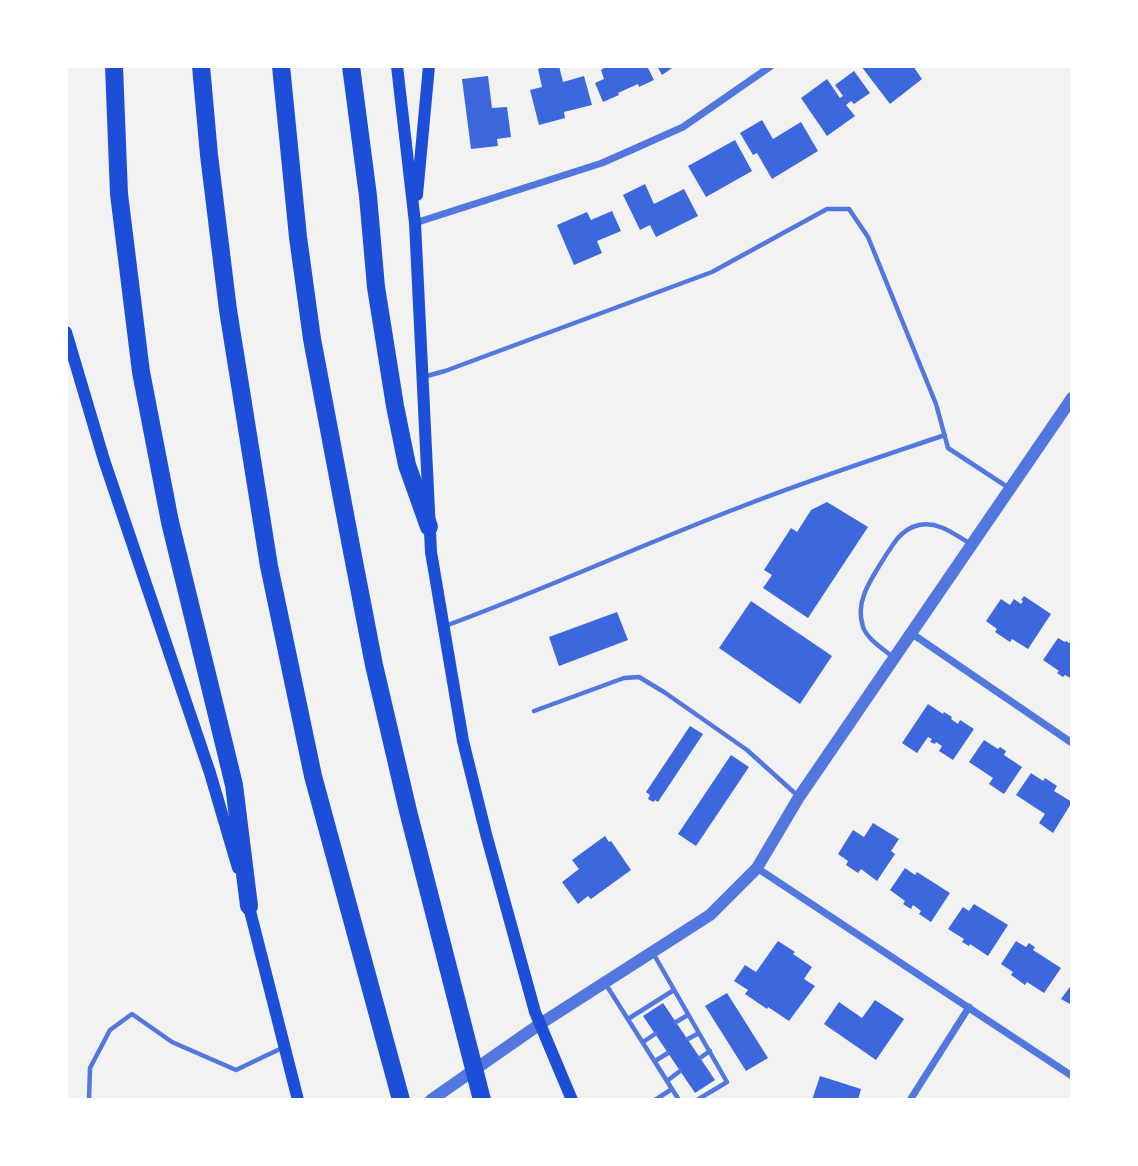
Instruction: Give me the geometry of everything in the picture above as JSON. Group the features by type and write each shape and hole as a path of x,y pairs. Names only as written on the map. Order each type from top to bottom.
{"highway":[{"path":"114,66 119,194 141,372 170,522 234,785 249,906"},
{"path":"201,66 228,310 269,566 313,776 401,1100"},
{"path":"281,66 298,237 312,339 374,666 482,1100"},
{"path":"351,66 368,197 376,287 395,405 407,466 429,527"}],"main road":[{"path":"397,66 415,223 431,552 463,741 535,1012 572,1100"},
{"path":"415,223 429,66"},
{"path":"66,332 104,460 210,772 249,906 298,1100"}],"street":[{"path":"415,223 602,163 683,127 771,66"},
{"path":"431,1100 540,1024 710,915 757,867 799,797 1069,406"},
{"path":"911,633 1072,743"},
{"path":"757,867 1072,1076"},
{"path":"910,1100 969,1007"}],"lane":[{"path":"422,377 445,371 712,272 827,209 849,209 869,237 936,404 948,448 1010,488"},
{"path":"444,626 522,597 744,505 944,435"},
{"path":"894,658 873,641 863,628 860,610 864,594 898,538 908,529 920,524 936,525 971,545"},
{"path":"534,711 624,678 639,677 747,750 799,797"},
{"path":"652,952 727,1082 697,1100"},
{"path":"604,983 679,1100"},
{"path":"628,1019 674,990"},
{"path":"89,1100 90,1068 95,1058 110,1030 132,1014 172,1042 236,1070 286,1046"},
{"path":"676,1022 688,1015"},
{"path":"688,1040 699,1033"},
{"path":"643,1042 655,1034"},
{"path":"701,1058 710,1051"},
{"path":"654,1061 668,1053"},
{"path":"667,1081 680,1071"},
{"path":"655,1100 673,1090"}],"building":[{"path":"559,66 563,82 584,76 592,105 564,112 565,118 539,125 530,90 542,87 538,69"},
{"path":"607,66 647,66 654,80 639,87 638,84 603,102 595,83 604,79 601,70"},
{"path":"657,66 675,66 662,75"},
{"path":"861,66 913,66 922,79 890,104"},
{"path":"854,71 870,93 854,104 851,101 846,105 855,116 827,136 801,98 827,79 840,98 843,96 835,85"},
{"path":"488,76 492,108 507,107 511,137 497,139 498,146 471,149 462,79"},
{"path":"762,120 773,139 801,122 818,151 772,179 757,153 753,155 740,133"},
{"path":"735,140 752,171 706,197 688,166"},
{"path":"645,184 654,204 684,189 698,216 656,237 650,225 640,230 623,195"},
{"path":"612,211 621,231 597,241 602,253 574,265 557,225 587,212 591,220"},
{"path":"827,502 868,527 808,618 763,588 772,575 764,570 791,528 797,532 811,510"},
{"path":"1024,596 1051,614 1028,649 995,632 997,629 986,621 1001,599 1010,605 1014,599 1021,604"},
{"path":"751,601 832,656 800,704 719,648"},
{"path":"617,612 628,640 559,666 549,637"},
{"path":"1058,638 1069,643 1072,640 1072,679 1065,675 1063,677 1043,660"},
{"path":"928,704 952,717 958,724 960,720 974,729 953,760 939,751 942,746 930,742 932,739 928,737 917,753 902,743"},
{"path":"690,726 703,734 658,802 653,802 648,799 650,795 646,792"},
{"path":"984,740 1006,751 1004,755 1022,767 1004,794 989,784 993,778 969,762"},
{"path":"731,755 749,767 696,846 678,834"},
{"path":"1031,773 1057,786 1054,791 1072,802 1053,833 1039,823 1045,814 1016,795"},
{"path":"873,823 899,839 891,851 895,854 877,881 861,869 858,873 846,865 848,861 838,854 853,830 864,837"},
{"path":"605,836 631,870 591,899 588,896 578,904 562,882 579,869 572,860"},
{"path":"905,868 915,875 917,872 950,893 931,922 919,914 921,911 913,905 911,909 903,904 905,901 890,890"},
{"path":"974,904 1008,925 988,956 962,942 964,939 948,929 963,907 969,911"},
{"path":"778,941 812,967 804,979 815,986 789,1021 745,994 748,990 734,981 745,965 756,972"},
{"path":"1016,941 1026,947 1029,943 1035,947 1033,950 1061,968 1044,993 1027,982 1025,985 1001,964"},
{"path":"1072,984 1072,1005 1061,999"},
{"path":"727,993 768,1058 746,1071 705,1006"},
{"path":"875,1000 904,1019 876,1060 824,1024 839,1002 862,1018"},
{"path":"663,1003 715,1080 695,1093 643,1016"},
{"path":"820,1076 861,1089 858,1100 812,1100"}]}
